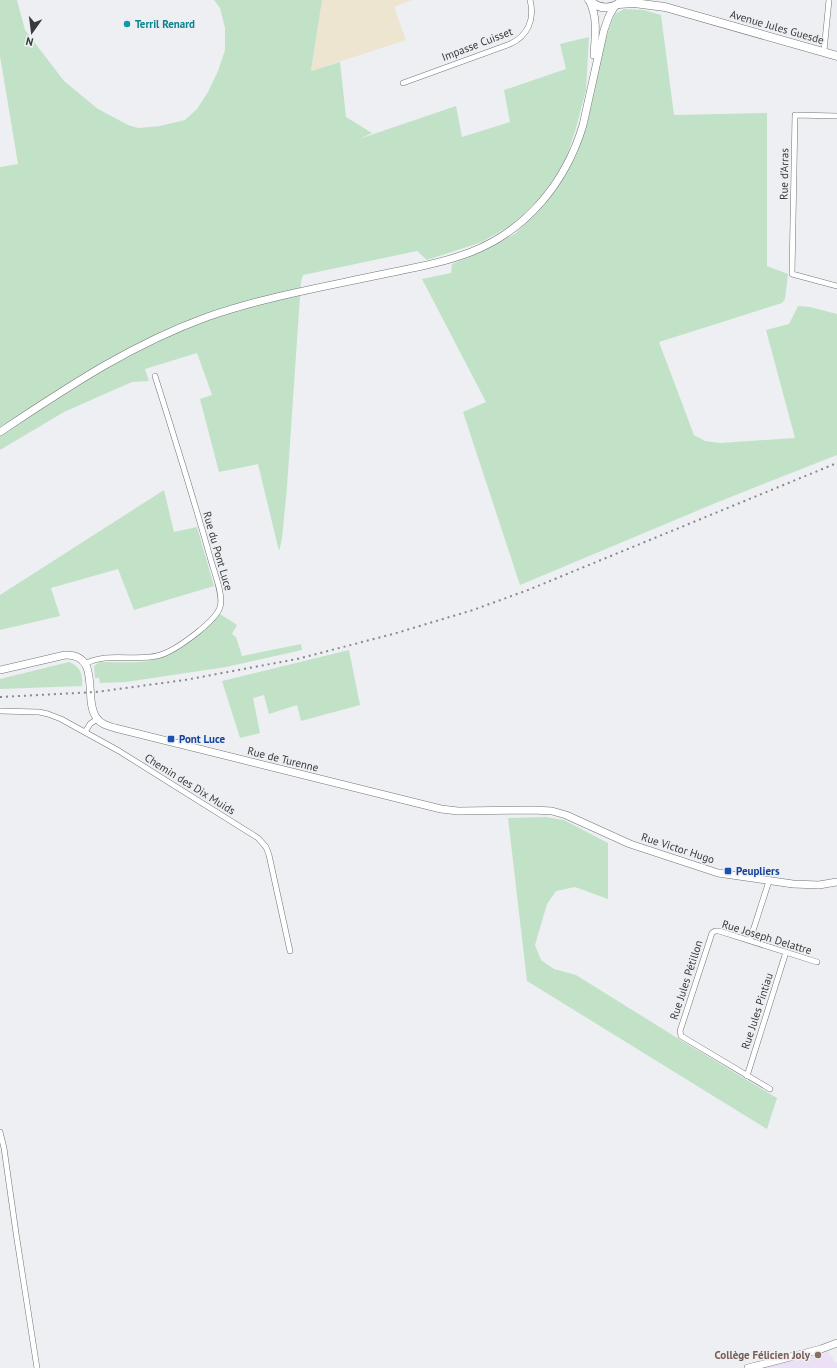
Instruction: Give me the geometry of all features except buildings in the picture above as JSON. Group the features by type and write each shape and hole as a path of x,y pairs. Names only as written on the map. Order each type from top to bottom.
{"main road":[{"path":"651,0 665,7"},
{"path":"590,1 604,8 619,3 634,3 665,7"},
{"name":"Avenue Jules Guesde","path":"665,7 824,51 837,56"}],"street":[{"name":"Impasse Cuisset","path":"403,83 517,41 524,35 529,26 532,13 530,0"},
{"path":"824,51 829,0"},
{"path":"590,1 596,21 592,80"},
{"path":"0,432 99,367 142,344 192,323 266,300 443,261 472,252 498,239 524,220 535,209 566,169 581,132 604,30 609,16 619,3"},
{"name":"Rue d'Arras","path":"837,116 795,116 792,274 837,286"},
{"name":"Rue du Pont Luce","path":"85,664 101,658 147,658 164,654 200,630 216,615 220,606 221,596 155,376"},
{"path":"0,670 64,655 77,657 85,664 89,673 93,710 97,719 90,724 85,732"},
{"name":"Chemin des Dix Muids","path":"0,711 34,711 57,717 85,732 191,796 260,840 266,847 269,855 290,951"},
{"name":"Rue de Turenne","path":"97,719 106,725 119,729 428,806 458,811 548,810 566,815 608,835"},
{"name":"Rue Victor Hugo","path":"608,835 637,847 712,871 769,881 806,885 837,882"},
{"path":"750,940 769,881"},
{"name":"Rue Joseph Delattre","path":"712,933 719,931 816,962"},
{"name":"Rue Jules Pétillon","path":"712,933 680,1034 682,1037 747,1076"},
{"name":"Rue Jules Pintiau","path":"747,1076 786,952"},
{"path":"747,1076 770,1089"},
{"path":"0,1132 5,1152 37,1368"},
{"path":"748,1368 810,1352 837,1343"}],"shaded area":[{"path":"322,0 412,0 394,7 406,40 311,71"},
{"name":"Collège Félicien Joly","path":"826,1349 835,1362 837,1362 837,1368 764,1368"}],"green space":[{"path":"0,0 17,0 25,30 64,81 98,109 128,125 138,128 160,126 185,120 197,109 208,92 218,71 225,50 225,28 220,8 214,0 322,0 311,71 340,62 346,117 372,133 359,139 456,106 462,137 510,122 504,90 566,69 560,44 589,37 586,90 565,162 540,198 513,224 482,242 427,260 417,251 303,275 301,282 287,487 282,539 279,551 258,464 219,472 200,399 212,395 197,353 145,369 149,381 132,382 64,412 0,450 0,167 18,164 0,56"},
{"path":"624,9 644,10 661,15 674,115 767,113 767,266 788,274 785,299 782,303 659,342 694,435 705,441 720,443 795,438 766,330 789,324 798,306 810,307 837,314 837,455 718,502 520,585 463,412 486,402 422,279 451,273 452,264 486,250 516,233 557,188 576,156 587,125 601,52 611,23 615,14"},
{"path":"164,490 174,532 197,527 214,586 134,610 118,569 51,588 60,616 0,630 0,595"},
{"path":"220,614 237,625 232,634 236,637 242,656 301,644 302,650 226,667 126,682 100,683 99,678 95,678 94,666 100,662 141,662 163,656 184,644 203,630"},
{"path":"349,650 360,705 301,721 297,705 269,714 264,695 253,698 260,733 240,738 222,681"},
{"path":"69,662 76,666 80,671 82,686 0,689 0,679"},
{"path":"545,817 564,820 608,843 608,899 575,887 556,891 547,904 535,945 541,960 554,969 576,975 777,1098 767,1129 527,981 508,818"}],"railway":[{"path":"0,697 96,692 185,680 297,659 393,634 473,610 528,590 837,463"}],"place":[{"name":"Terril Renard","path":"127,24"},
{"name":"Pont Luce","path":"171,739"},
{"name":"Peupliers","path":"728,871"},
{"name":"Collège Félicien Joly","path":"818,1355"}]}
